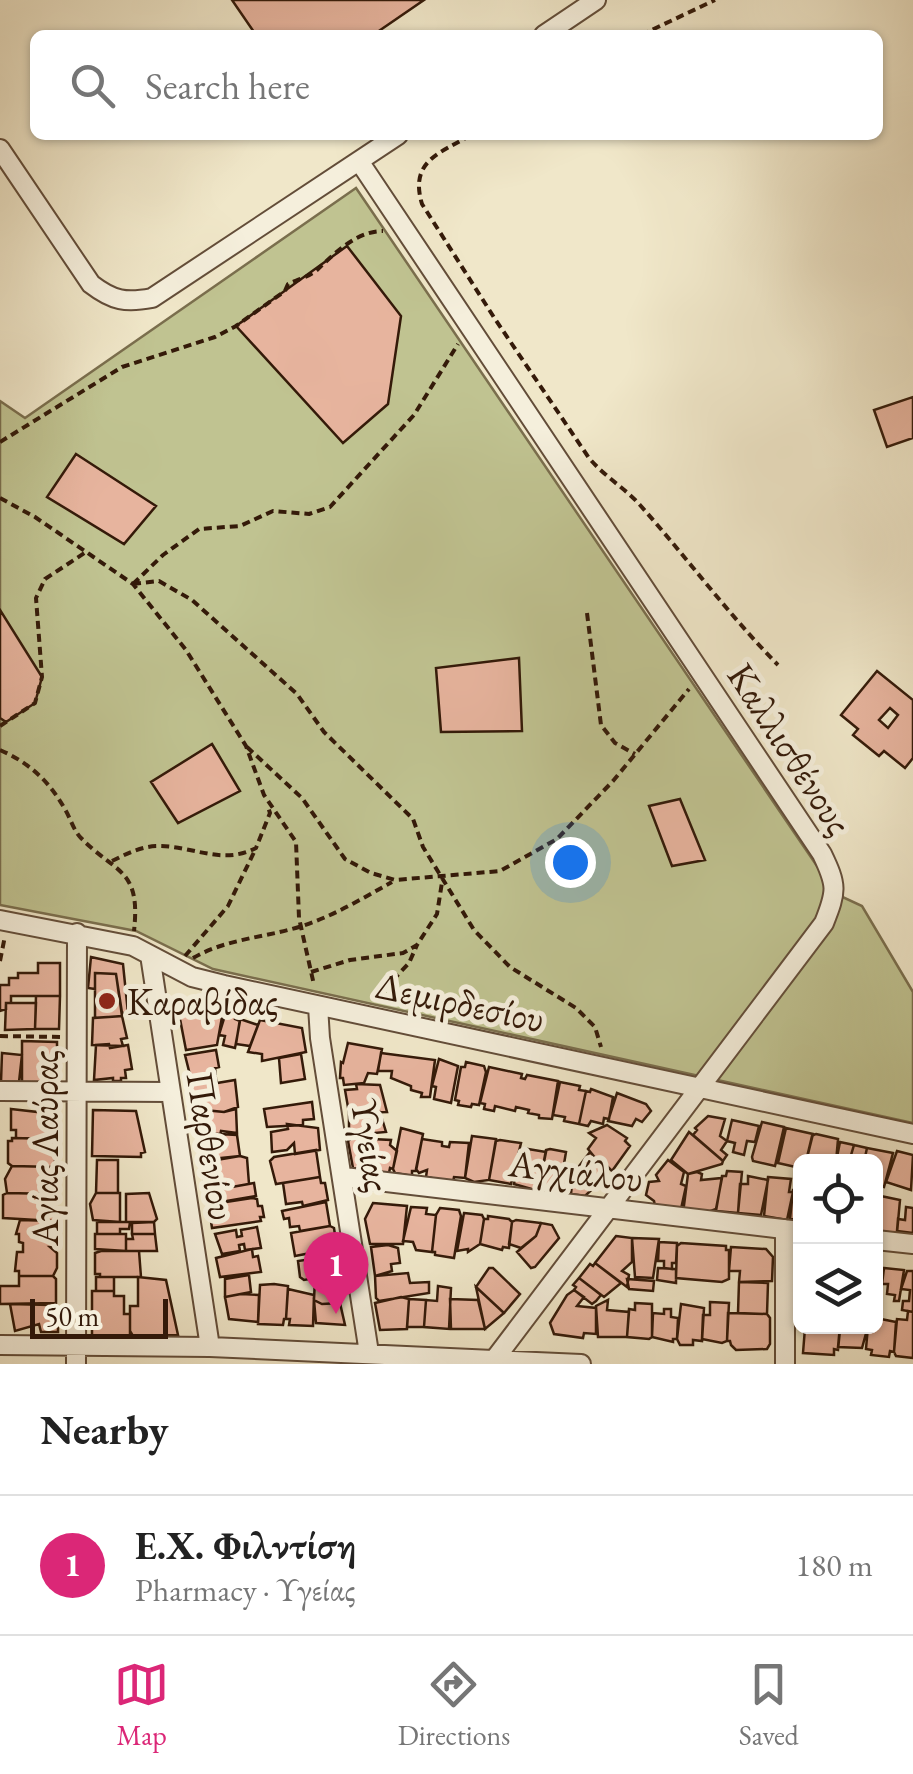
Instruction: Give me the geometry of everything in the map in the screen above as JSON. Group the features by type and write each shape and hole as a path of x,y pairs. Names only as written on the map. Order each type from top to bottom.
{"street":[{"path":"551,30 596,0"},
{"path":"0,150 91,284 110,298 128,303 152,298 391,140"},
{"name":"Καλλισθένους","path":"360,161 822,854 834,878 836,894 824,923 494,1360"},
{"name":"Δεμιρδεσίου","path":"4,921 76,933 141,950 192,976 318,1006 913,1134"},
{"name":"Αγίας Λαύρας","path":"76,933 76,1355"},
{"name":"Παρθενίου","path":"141,950 170,1092 206,1355"},
{"name":"Υγείας","path":"318,1006 370,1353"},
{"path":"0,1091 170,1092"},
{"name":"Αγχιάλου","path":"344,1177 793,1230"},
{"path":"785,1364 793,1230"},
{"path":"883,1241 913,1244"},
{"path":"0,1345 76,1355 370,1353 434,1362 581,1364"},
{"path":"206,1355 402,1364"}],"path":[{"path":"652,30 716,0"},
{"path":"463,140 429,160 420,173 417,187 422,204 589,458 607,479 637,501 740,627 778,665"},
{"path":"1,439 122,367 215,337 236,326 285,291 288,284 317,271 370,231 407,232"},
{"path":"133,584 198,529 240,526 273,511 310,514 330,507 414,415 456,346 474,332"},
{"path":"0,498 35,517 133,584 186,650 246,746 270,813 228,906 176,968"},
{"path":"0,726 35,703 42,677 36,598 45,579 86,552"},
{"path":"133,584 159,582 192,600 297,694 324,732 413,819 423,847 474,930 510,966 576,1008 595,1026 607,1066"},
{"path":"586,612 601,726 615,743 635,754"},
{"path":"246,746 302,798 345,859 371,873 395,880 500,871 557,839 687,690 707,681"},
{"path":"0,750 25,760 52,788 78,836 121,868 137,903 141,950"},
{"path":"264,795 296,842 298,918 318,1006"},
{"path":"112,861 140,848 160,846 223,858 256,848"},
{"path":"358,1014 409,963 436,914 444,876"},
{"path":"176,968 215,945 302,926 395,880"},
{"path":"0,961 4,921"},
{"path":"311,972 350,960 402,953 417,945"},
{"path":"0,1036 76,1037"}],"green space":[{"path":"356,188 836,894 862,906 913,992 913,1123 213,969 136,931 0,905 0,401 25,418"}],"building":[{"path":"232,0 424,0 380,30 253,30"},
{"path":"347,246 401,316 388,404 343,443 236,326"},
{"path":"913,397 913,438 887,447 874,410"},
{"path":"76,454 156,506 124,544 47,497"},
{"path":"0,610 42,677 35,703 6,722 0,718"},
{"path":"519,658 522,731 441,732 436,668"},
{"path":"877,671 913,700 913,758 905,768 884,751 879,756 853,735 858,729 841,715","holes":["890,708 898,715 888,728 879,720"]},
{"path":"212,744 240,791 178,823 151,782"},
{"path":"680,799 705,860 672,866 649,806"},
{"path":"91,957 123,964 128,1013 122,1013 116,974 95,973 95,989 88,988"},
{"path":"38,963 60,963 60,996 11,996 11,1003 0,1011 0,985 9,985 9,978 18,978 18,973 38,973"},
{"name":"Καραβίδας","path":"95,973 116,974 122,1016 95,1018"},
{"path":"36,996 60,996 59,1029 35,1029"},
{"path":"6,1003 36,1003 35,1029 5,1030"},
{"path":"189,1009 222,1017 217,1045 186,1050 180,1019"},
{"path":"226,1012 236,1014 235,1019 240,1021 235,1048 223,1045 225,1036 219,1035"},
{"path":"122,1016 127,1038 121,1039 123,1046 92,1045 93,1018"},
{"path":"240,1019 258,1025 250,1046 236,1044"},
{"path":"260,1020 302,1028 306,1052 262,1061 262,1054 248,1052"},
{"path":"22,1041 57,1042 57,1083 22,1083"},
{"path":"348,1043 382,1049 377,1074 368,1073 364,1083 344,1085 340,1078"},
{"path":"109,1044 110,1048 128,1045 132,1069 125,1070 126,1078 121,1081 94,1080 96,1045"},
{"path":"216,1050 216,1079 192,1083 185,1055"},
{"path":"2,1053 22,1055 19,1082 1,1082"},
{"path":"381,1053 435,1060 430,1097 421,1097 422,1093 411,1090 411,1086 391,1078 392,1071 378,1071"},
{"path":"301,1054 305,1079 281,1083 279,1058"},
{"path":"439,1059 458,1066 451,1103 434,1099 436,1087 432,1086"},
{"path":"466,1062 484,1066 486,1072 479,1105 471,1107 458,1105 455,1100 461,1067"},
{"path":"489,1067 522,1074 525,1079 527,1075 558,1081 552,1119 539,1118 516,1107 515,1111 495,1106 494,1111 484,1109 485,1104 480,1103"},
{"path":"216,1079 217,1083 235,1080 238,1107 224,1112 195,1109 189,1086"},
{"path":"560,1082 586,1091 579,1124 553,1115"},
{"path":"356,1084 380,1085 387,1112 349,1113 345,1090 357,1089"},
{"path":"591,1089 613,1097 609,1119 604,1118 603,1124 591,1121 588,1126 579,1124 586,1091"},
{"path":"617,1093 646,1104 651,1111 642,1122 636,1119 632,1126 608,1121"},
{"path":"312,1102 314,1119 303,1120 303,1125 267,1127 264,1109"},
{"path":"11,1109 56,1112 59,1134 55,1134 55,1139 16,1138 16,1130 11,1130"},
{"path":"193,1109 236,1109 237,1133 221,1131 220,1136 195,1131"},
{"path":"93,1110 136,1111 145,1152 141,1157 92,1156"},
{"path":"380,1112 386,1132 349,1132 349,1113"},
{"path":"708,1116 725,1119 720,1136 727,1141 721,1150 727,1155 723,1161 693,1135"},
{"path":"732,1120 759,1126 755,1142 747,1141 744,1155 733,1152 735,1143 727,1141"},
{"path":"762,1122 784,1127 775,1166 753,1161"},
{"path":"287,1124 318,1128 320,1150 295,1154 294,1143 287,1150 272,1152 271,1132 288,1129"},
{"path":"607,1125 627,1138 630,1146 612,1171 608,1167 605,1170 588,1149 596,1138 589,1133"},
{"path":"401,1128 423,1134 412,1176 395,1173 393,1169"},
{"path":"786,1128 813,1134 808,1154 793,1154 793,1166 778,1163"},
{"path":"689,1132 722,1164 688,1174 671,1160"},
{"path":"201,1133 237,1135 240,1156 202,1160"},
{"path":"472,1136 496,1139 489,1180 474,1182 465,1178"},
{"path":"812,1136 838,1139 837,1154 808,1154"},
{"path":"55,1139 55,1167 12,1166 8,1163 8,1141"},
{"path":"422,1139 449,1147 450,1142 469,1143 465,1178 454,1177 453,1182 426,1177 427,1170 419,1173 416,1169"},
{"path":"391,1140 390,1145 397,1151 393,1169 389,1173 353,1168 348,1141"},
{"path":"496,1141 521,1143 511,1184 489,1180"},
{"path":"840,1142 854,1145 851,1154 838,1154"},
{"path":"854,1145 867,1148 866,1154 851,1154"},
{"path":"867,1148 893,1153 884,1187 883,1154 866,1154"},
{"path":"528,1149 546,1152 539,1187 535,1190 514,1184 519,1157 526,1158"},
{"path":"316,1150 320,1177 276,1184 270,1161 274,1157"},
{"path":"546,1150 566,1152 564,1164 570,1166 565,1192 539,1187"},
{"path":"897,1151 913,1155 911,1190 886,1182"},
{"path":"590,1152 605,1170 600,1182 585,1196 571,1194 573,1174"},
{"path":"247,1158 249,1184 232,1187 204,1182 205,1162"},
{"path":"97,1160 118,1160 118,1193 96,1193"},
{"path":"668,1160 684,1172 681,1184 686,1186 681,1209 655,1206 646,1195 649,1182 659,1181 656,1175"},
{"path":"12,1166 55,1167 54,1194 7,1193 5,1179"},
{"path":"727,1171 742,1172 738,1213 716,1211 722,1176"},
{"path":"688,1174 702,1174 701,1180 722,1178 716,1209 683,1213"},
{"path":"748,1176 768,1180 761,1215 738,1213 740,1184 748,1184"},
{"path":"320,1177 328,1200 303,1206 302,1202 286,1204 283,1183"},
{"path":"768,1177 791,1179 789,1192 793,1192 787,1220 764,1216"},
{"path":"208,1183 232,1187 254,1183 256,1196 209,1204"},
{"path":"96,1193 120,1193 120,1222 93,1220 90,1204"},
{"path":"149,1193 157,1219 126,1222 126,1194"},
{"path":"54,1194 56,1218 3,1218 3,1195"},
{"path":"883,1196 900,1200 897,1233 883,1232"},
{"path":"252,1198 262,1206 261,1221 212,1228 209,1208 213,1204"},
{"path":"326,1202 330,1226 300,1231 299,1226 290,1227 289,1218 284,1219 282,1211"},
{"path":"373,1203 407,1206 403,1244 370,1244 365,1219"},
{"path":"411,1207 427,1208 426,1214 436,1215 432,1252 416,1250 413,1242 403,1241"},
{"path":"906,1207 913,1208 913,1233 897,1231 898,1219 905,1220"},
{"path":"440,1208 459,1210 461,1216 454,1258 432,1252"},
{"path":"464,1213 482,1215 484,1219 480,1244 468,1252 457,1251"},
{"path":"488,1216 512,1222 509,1248 480,1244 484,1219"},
{"path":"20,1220 54,1221 58,1236 56,1247 50,1247 57,1253 53,1276 19,1276 19,1271 15,1271 17,1252 23,1252 23,1243 16,1234"},
{"path":"97,1222 130,1222 129,1229 120,1229 120,1234 97,1234"},
{"path":"154,1222 155,1234 132,1234 132,1223"},
{"path":"512,1222 541,1223 536,1236 521,1248 509,1244"},
{"path":"541,1223 552,1225 559,1238 531,1268 517,1252 536,1236"},
{"path":"257,1227 261,1248 245,1250 244,1244 239,1245 240,1251 222,1254 215,1234 236,1230 237,1237 242,1236 241,1230"},
{"path":"334,1228 337,1248 295,1256 291,1233"},
{"path":"95,1234 126,1234 126,1251 95,1249"},
{"path":"132,1234 155,1234 157,1251 126,1251 126,1239 133,1239"},
{"path":"616,1236 632,1238 632,1262 622,1271 629,1275 627,1287 595,1263"},
{"path":"632,1238 659,1239 653,1278 635,1277"},
{"path":"659,1242 677,1243 672,1269 664,1268 664,1261 658,1261"},
{"path":"677,1246 726,1246 729,1279 722,1282 676,1278"},
{"path":"371,1247 398,1248 400,1263 391,1264 392,1271 375,1276"},
{"path":"731,1247 766,1249 773,1257 772,1281 739,1282 740,1271 729,1271"},
{"path":"252,1249 253,1257 258,1256 261,1272 220,1277 216,1258"},
{"path":"334,1250 338,1274 304,1280 300,1277 298,1261"},
{"path":"139,1251 141,1277 95,1274 95,1253"},
{"path":"595,1263 621,1283 604,1297 579,1278"},
{"path":"489,1268 520,1294 504,1313 476,1287"},
{"path":"658,1268 676,1269 676,1283 657,1280"},
{"path":"884,1268 904,1270 899,1301 894,1301 895,1295 887,1294 888,1284 883,1284"},
{"path":"907,1271 913,1271 913,1312 902,1310 903,1301 909,1301 910,1290 901,1289"},
{"path":"408,1273 410,1283 429,1282 429,1293 379,1301 376,1298 375,1276"},
{"path":"338,1274 340,1303 322,1304 314,1300 315,1278"},
{"path":"249,1275 251,1292 225,1297 225,1279"},
{"path":"19,1276 53,1276 56,1303 0,1304 0,1286 19,1286"},
{"path":"96,1277 114,1277 114,1291 96,1291"},
{"path":"138,1277 166,1280 178,1335 133,1336 130,1306 138,1306"},
{"path":"579,1278 601,1295 592,1304 574,1290"},
{"path":"627,1279 654,1281 653,1291 629,1289"},
{"path":"739,1282 768,1283 767,1314 738,1313"},
{"path":"260,1285 288,1286 286,1319 283,1325 258,1324"},
{"path":"438,1286 451,1288 449,1329 424,1327 426,1300 437,1301"},
{"path":"476,1287 504,1313 485,1329"},
{"path":"288,1289 314,1295 313,1326 289,1325"},
{"path":"574,1290 584,1297 577,1306 596,1308 596,1334 584,1333 583,1338 554,1334 550,1323"},
{"path":"92,1291 114,1291 114,1296 124,1296 124,1314 130,1314 130,1336 92,1335"},
{"path":"259,1295 258,1322 229,1319 225,1297"},
{"path":"409,1299 407,1329 380,1330 375,1303"},
{"path":"409,1299 426,1300 424,1327 407,1327"},
{"path":"450,1299 478,1300 485,1329 451,1329"},
{"path":"314,1300 322,1304 340,1303 345,1325 316,1323"},
{"path":"608,1300 607,1310 629,1312 627,1337 598,1337 596,1306"},
{"path":"710,1302 729,1303 727,1341 722,1343 702,1339 703,1315 710,1315"},
{"path":"635,1303 652,1304 649,1339 627,1337 629,1309 635,1310"},
{"path":"10,1304 50,1305 50,1310 58,1310 58,1332 41,1332 39,1324 15,1331"},
{"path":"681,1304 704,1308 702,1341 693,1340 693,1345 680,1345 677,1339"},
{"path":"664,1309 671,1309 671,1317 678,1318 677,1339 673,1342 652,1337 653,1313 664,1314"},
{"path":"908,1311 913,1312 913,1358 896,1356 894,1352 897,1319 907,1320"},
{"path":"728,1313 767,1314 767,1349 736,1350 727,1341"},
{"path":"883,1319 896,1322 894,1352 890,1351 889,1357 871,1355 872,1350 866,1349 867,1334 883,1334"},
{"path":"805,1334 840,1334 834,1355 803,1353"},
{"path":"839,1334 866,1334 862,1348 838,1347"}],"place":[{"name":"Καραβίδας","path":"107,1001"},
{"name":"Ε.Χ. Φιλντίση","path":"336,1314"}]}
